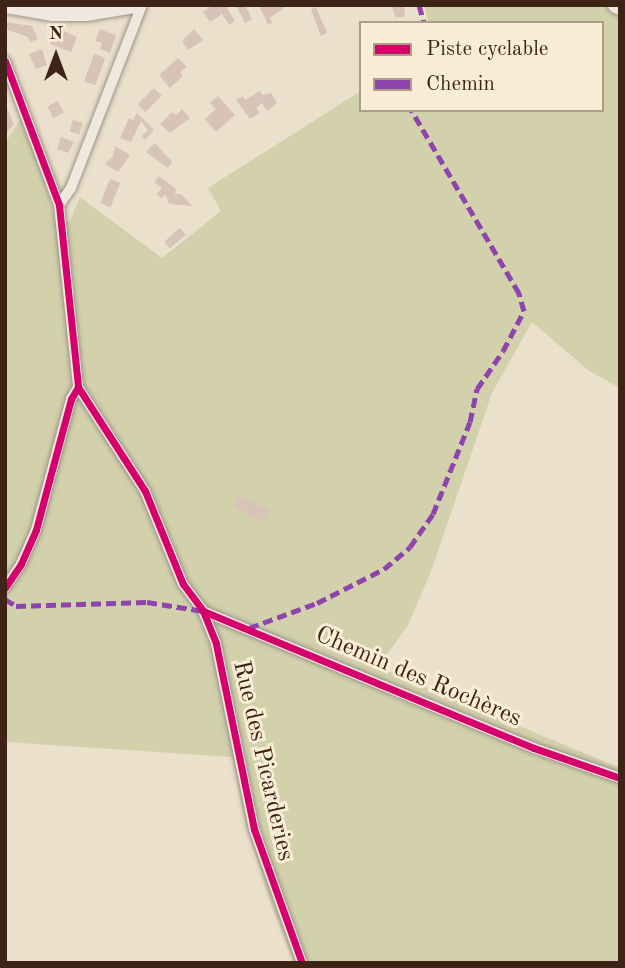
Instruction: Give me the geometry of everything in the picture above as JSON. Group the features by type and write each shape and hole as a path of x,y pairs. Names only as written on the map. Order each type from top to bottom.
{"main road":[{"path":"7,5 54,13 86,13 135,5"}],"street":[{"path":"59,205 71,188 142,5"},
{"path":"5,61 59,205 78,387 71,398 36,530 21,564 5,587"},
{"name":"Rue des Picarderies","path":"78,387 145,491 184,584 203,611 216,644 254,830 302,963"},
{"name":"Chemin des Rochères","path":"203,611 534,748 620,778"}],"green space":[{"path":"424,5 620,5 620,388 589,371 532,322 492,393 432,569 408,625 388,653 373,665 620,768 620,963 294,963 269,899 245,821 232,757 5,742 5,143 21,118 43,173 55,220 70,221 80,197 162,258 221,211 208,188 359,92 359,112 604,112 604,21 428,21"}],"building":[{"path":"213,5 225,5 235,21 229,25 222,14 210,22 203,12"},
{"path":"236,5 245,5 252,19 245,23"},
{"path":"259,5 288,5 270,18 272,23 268,25"},
{"path":"391,5 404,5 405,16 396,18"},
{"path":"316,7 327,33 321,36 311,9"},
{"path":"5,22 32,26 38,39 30,42 28,37 8,30"},
{"path":"100,29 116,35 110,53 100,49 102,43 95,41"},
{"path":"194,29 203,40 188,50 182,41"},
{"path":"64,31 77,37 71,52 50,44 55,32 63,35"},
{"path":"42,49 47,65 36,69 29,54"},
{"path":"94,54 105,58 95,85 84,81"},
{"path":"178,58 187,67 180,72 183,76 170,88 159,75"},
{"path":"154,88 162,96 146,112 138,104"},
{"path":"260,91 262,95 271,93 277,103 267,111 262,103 256,108 260,113 250,119 236,100 243,96 245,100"},
{"path":"218,96 235,115 216,132 205,119 216,109 210,103"},
{"path":"58,101 64,113 53,118 47,106"},
{"path":"5,104 14,124 5,135"},
{"path":"182,109 190,118 170,133 160,124 172,112 176,115"},
{"path":"137,113 154,130 145,140 142,136 148,130 141,121 131,142 120,138 129,118 133,120"},
{"path":"73,120 83,123 79,134 69,131"},
{"path":"61,137 74,142 68,153 57,149"},
{"path":"155,143 172,162 168,168 146,152"},
{"path":"115,146 130,155 118,172 105,164 113,156"},
{"path":"159,176 176,189 175,194 181,194 193,206 169,204 166,195 161,198 157,194 162,188 154,182"},
{"path":"110,179 120,183 110,207 100,203"},
{"path":"180,228 186,235 170,249 164,242"},
{"path":"239,495 270,510 264,522 233,507"}],"marked path":[{"path":"419,5 423,21"},
{"path":"249,628 317,603 384,569 410,547 433,514 470,422 477,389 503,351 524,311 519,293 412,112"},
{"path":"5,599 16,606 147,602 203,611"}],"cycle path":[{"path":"5,61 59,205 78,387 71,399 36,530 21,564 5,588"},
{"path":"78,387 145,491 183,584 203,611 216,644 254,829 302,963"},
{"path":"203,611 534,748 620,778"}]}
